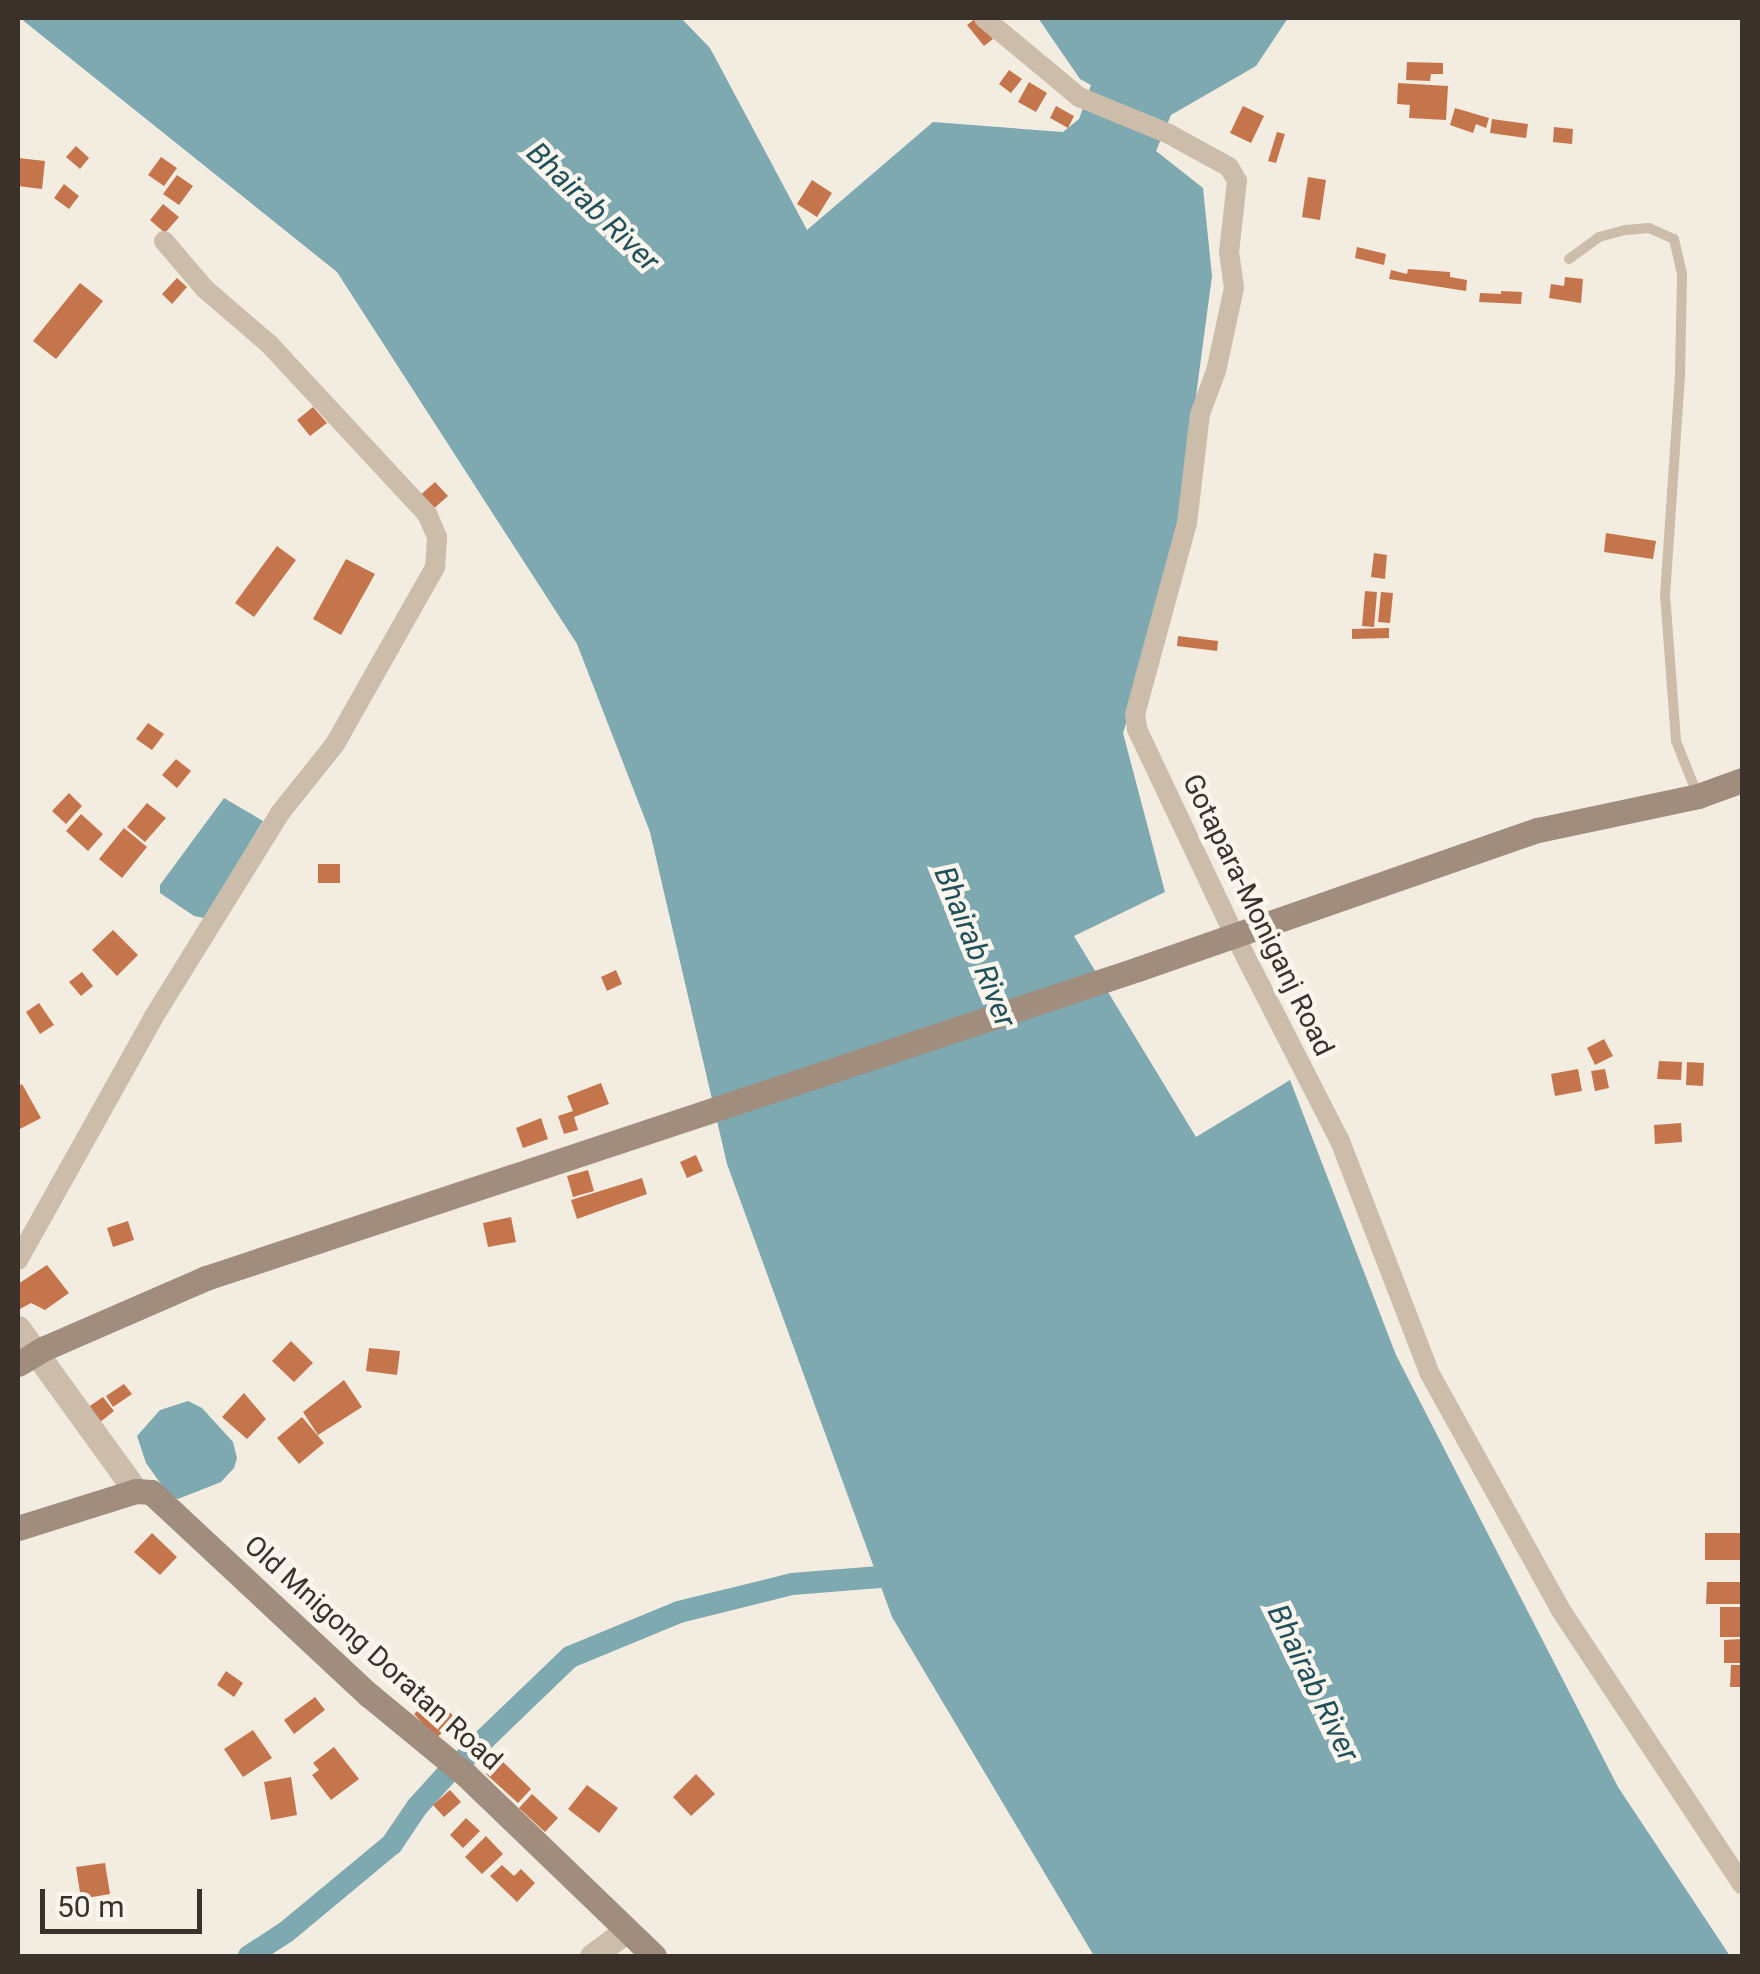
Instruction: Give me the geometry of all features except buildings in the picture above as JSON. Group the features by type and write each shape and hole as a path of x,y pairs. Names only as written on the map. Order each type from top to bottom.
{"main road":[{"path":"18,1364 45,1348 206,1278 1138,969 1538,830 1698,796 1742,780"},
{"path":"18,1528 136,1491"},
{"name":"Old Mnigong Doratan Road","path":"136,1491 151,1492 176,1512 369,1694 466,1775 654,1956"}],"street":[{"name":"Gotapara-Moniganj Road","path":"984,18 1078,97 1169,134 1229,167 1237,181 1229,252 1234,288 1216,371 1200,414 1188,523 1136,714 1137,729 1235,936 1340,1142 1430,1374 1560,1610 1742,1884"},
{"path":"18,1260 163,1002 280,813 336,744 435,567 437,537 427,514 268,344 204,289 164,240"},
{"path":"18,1328 136,1491"},
{"path":"592,1956 626,1931"}],"lane":[{"path":"1569,258 1599,237 1626,230 1649,228 1674,240 1682,274 1680,376 1665,594 1676,741 1698,796"}],"water":[{"name":"Bhairab River","path":"20,18 681,18 710,48 807,230 933,122 1063,132 1079,119 1091,85 1080,79 1038,18 1288,18 1256,66 1171,115 1156,151 1203,188 1212,276 1173,569 1123,733 1165,892 1074,936 1196,1137 1290,1080 1396,1355 1618,1787 1730,1956 1094,1956 892,1617 727,1164 650,832 577,644 337,272"},
{"path":"224,798 263,821 204,918 194,916 160,893 160,885"},
{"path":"188,1401 202,1408 233,1442 237,1458 234,1468 221,1482 178,1499 168,1494 146,1463 137,1436 160,1410"}],"waterway":[{"path":"467,1756 570,1657 679,1612 792,1584 905,1575"},
{"path":"249,1956 286,1932 392,1844 417,1807 445,1776"}]}
